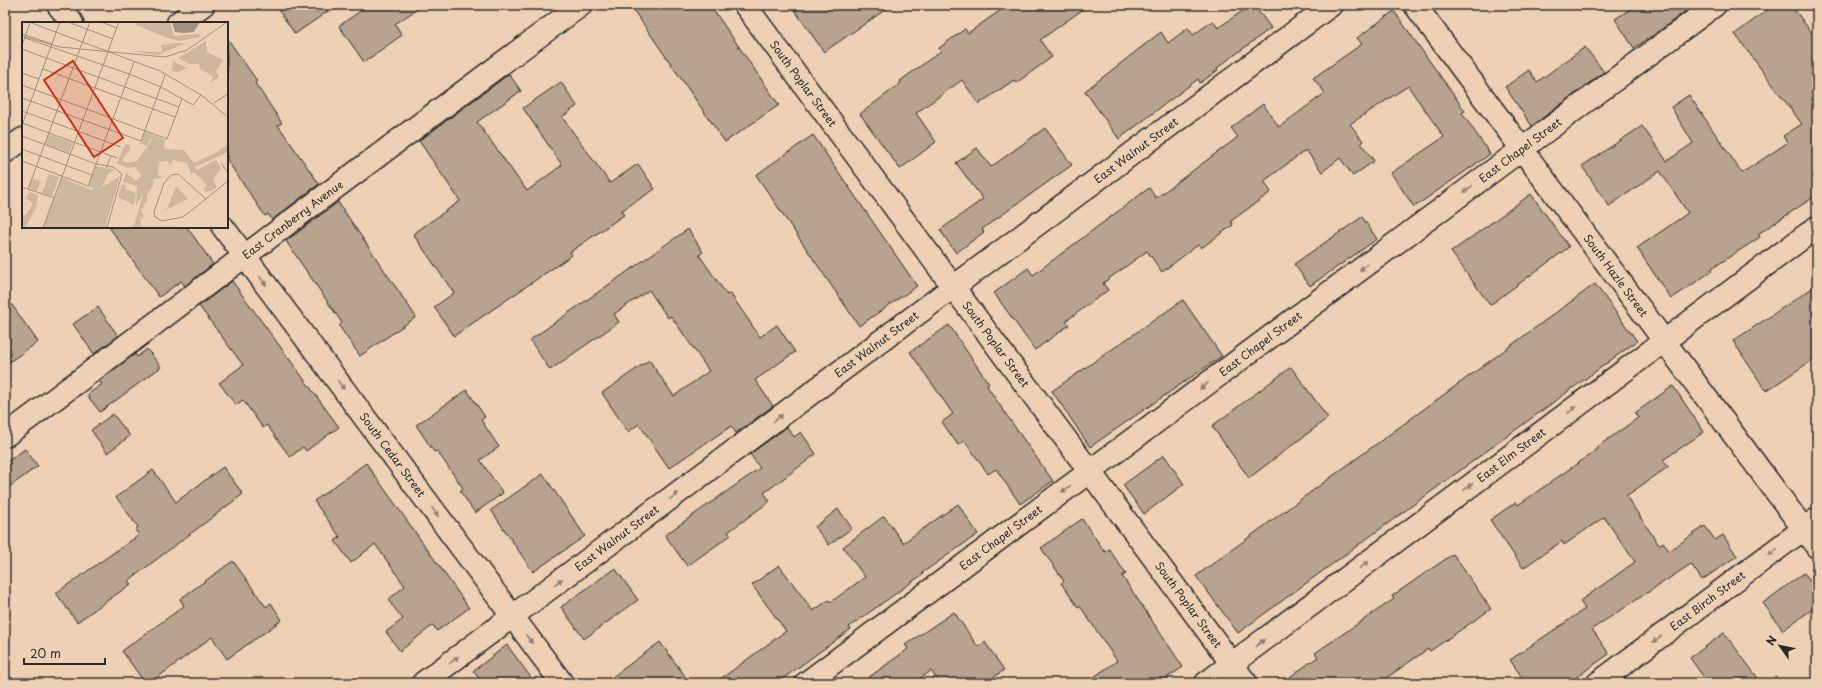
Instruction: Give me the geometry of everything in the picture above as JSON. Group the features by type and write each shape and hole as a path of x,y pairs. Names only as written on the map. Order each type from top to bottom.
{"street":[{"path":"58,5 71,22"},
{"path":"179,22 203,5"},
{"name":"East Cranberry Avenue","path":"5,436 245,257 466,89 581,5"},
{"name":"South Poplar Street","path":"745,5 1246,683"},
{"name":"East Walnut Street","path":"423,683 1331,5"},
{"name":"South Hazle Street","path":"1415,5 1665,341 1810,524 1817,547"},
{"name":"East Chapel Street","path":"806,683 1715,5"},
{"path":"5,152 22,140"},
{"name":"East Elm Street","path":"1206,683 1817,227"},
{"name":"South Cedar Street","path":"224,228 562,683"},
{"name":"East Birch Street","path":"1598,683 1810,524"}],"building":[{"path":"275,5 337,5 295,34"},
{"path":"369,5 423,5 395,24 402,35 364,62 339,26"},
{"path":"630,5 710,5 779,105 725,142"},
{"path":"791,5 892,5 824,52"},
{"path":"1008,5 1089,5 1040,40 1052,57 1016,83 1014,80 979,104 962,80 916,113 936,142 900,169 860,114 901,83 900,81 941,51 939,48 965,29 968,33"},
{"path":"1251,5 1254,5 1271,28 1217,68 1218,70 1200,83 1198,79 1119,139 1085,91 1161,32 1168,43 1188,28 1193,35 1213,21 1218,28"},
{"path":"1637,5 1693,5 1658,32 1634,48 1615,19"},
{"path":"1774,5 1791,5 1817,40 1817,195 1758,234 1760,237 1711,269 1712,271 1671,299 1637,248 1688,213 1660,171 1609,206 1582,166 1642,126 1667,161 1693,143 1671,107 1689,95 1742,173 1787,143 1783,136 1802,124 1735,34"},
{"path":"1394,11 1465,111 1462,113 1490,154 1414,207 1391,173 1444,137 1408,86 1350,124 1363,141 1361,143 1374,161 1353,176 1340,158 1322,172 1306,150 1264,181 1271,192 1231,221 1233,225 1201,248 1198,245 1162,272 1147,251 1103,283 1108,290 1066,321 1069,325 1035,350 994,293 1028,268 1033,275 1149,188 1156,198 1238,137 1231,128 1263,104 1279,127 1325,93 1313,78 1362,44 1357,38"},
{"path":"228,39 257,81 255,83 282,123 278,125 319,184 272,220 268,214 265,216 228,161"},
{"path":"1585,47 1604,72 1532,126 1505,87 1529,70 1537,82"},
{"path":"509,74 521,91 477,122 527,191 562,165 523,108 561,82 577,106 562,117 610,183 638,164 655,189 621,211 624,215 570,252 572,255 454,336 434,307 454,293 413,234 460,201 419,141"},
{"path":"1045,128 1072,165 982,229 984,232 956,253 940,230 983,199 956,163 977,148 991,167"},
{"path":"813,135 917,286 859,326 756,175"},
{"path":"1531,194 1569,247 1490,305 1451,252"},
{"path":"338,202 416,317 360,356 339,326 342,323 286,241"},
{"path":"1362,217 1377,239 1310,286 1294,264"},
{"path":"110,228 188,228 213,264 185,286 181,281 159,297"},
{"path":"688,229 703,252 699,255 727,295 730,293 760,337 777,325 795,352 755,380 773,406 736,433 731,426 669,468 639,424 628,432 602,393 649,360 674,396 709,371 671,316 668,318 649,290 614,314 619,322 550,370 530,340"},
{"path":"232,281 339,427 306,451 303,447 290,457 267,425 263,428 243,400 236,405 219,383 243,365 199,306"},
{"path":"1595,284 1637,341 1238,633 1196,576"},
{"path":"1817,285 1817,357 1766,391 1733,341"},
{"path":"5,295 38,342 5,365"},
{"path":"1183,300 1222,356 1090,447 1052,391"},
{"path":"98,307 118,336 94,354 73,324"},
{"path":"949,325 989,384 987,386 1005,413 1053,481 1020,504 996,469 988,474 965,441 958,445 942,422 953,414 910,352"},
{"path":"147,349 161,367 100,412 87,395 102,384 99,381 135,354 137,357"},
{"path":"1291,367 1328,418 1249,478 1212,426"},
{"path":"1673,386 1704,432 1663,460 1668,467 1626,496 1659,545 1663,542 1669,551 1705,526 1715,540 1723,535 1737,556 1702,580 1691,564 1592,629 1609,654 1568,683 1526,683 1510,660 1585,609 1580,601 1635,562 1604,517 1564,545 1562,541 1523,568 1490,520 1516,502 1518,505 1598,449 1597,447 1638,418 1635,413"},
{"path":"467,390 485,417 481,420 499,447 480,460 503,493 475,513 460,491 463,488 437,451 434,452 416,425"},
{"path":"113,414 130,436 107,453 91,430"},
{"path":"787,427 794,437 801,432 816,454 764,493 770,501 728,532 731,535 687,566 665,535 760,468 750,454"},
{"path":"25,449 38,466 5,490 5,463"},
{"path":"1164,455 1184,484 1144,514 1123,485"},
{"path":"366,463 469,608 437,631 433,625 400,651 386,632 403,619 388,600 405,586 375,544 351,563 335,541 340,537 314,501"},
{"path":"223,467 243,494 128,581 131,584 77,622 56,593 139,535 135,530 138,527 116,497 153,470 176,502"},
{"path":"543,474 585,536 533,572 491,510"},
{"path":"958,504 978,534 849,627 851,629 777,683 715,683 786,631 752,585 779,565 813,611 829,600 831,602 865,577 843,547 884,516 903,543"},
{"path":"838,509 852,528 829,545 815,527"},
{"path":"1082,519 1105,552 1109,549 1126,574 1122,576 1183,667 1159,683 1085,683 1117,661 1080,606 1078,607 1061,583 1064,581 1041,548"},
{"path":"1453,554 1491,609 1430,651 1428,649 1379,683 1281,683 1318,657 1315,653 1394,599 1392,596"},
{"path":"233,561 266,607 271,603 282,620 227,659 212,637 150,683 145,683 122,651 184,606 180,599"},
{"path":"615,568 638,600 584,639 561,607"},
{"path":"1804,573 1817,591 1817,606 1783,630 1763,603"},
{"path":"954,612 978,647 985,642 1004,670 985,683 940,683 931,671 913,683 861,683 908,649 905,645"},
{"path":"1724,633 1761,683 1708,683 1690,658"},
{"path":"660,642 690,683 604,683"},
{"path":"507,645 535,683 483,683 473,671"}]}
